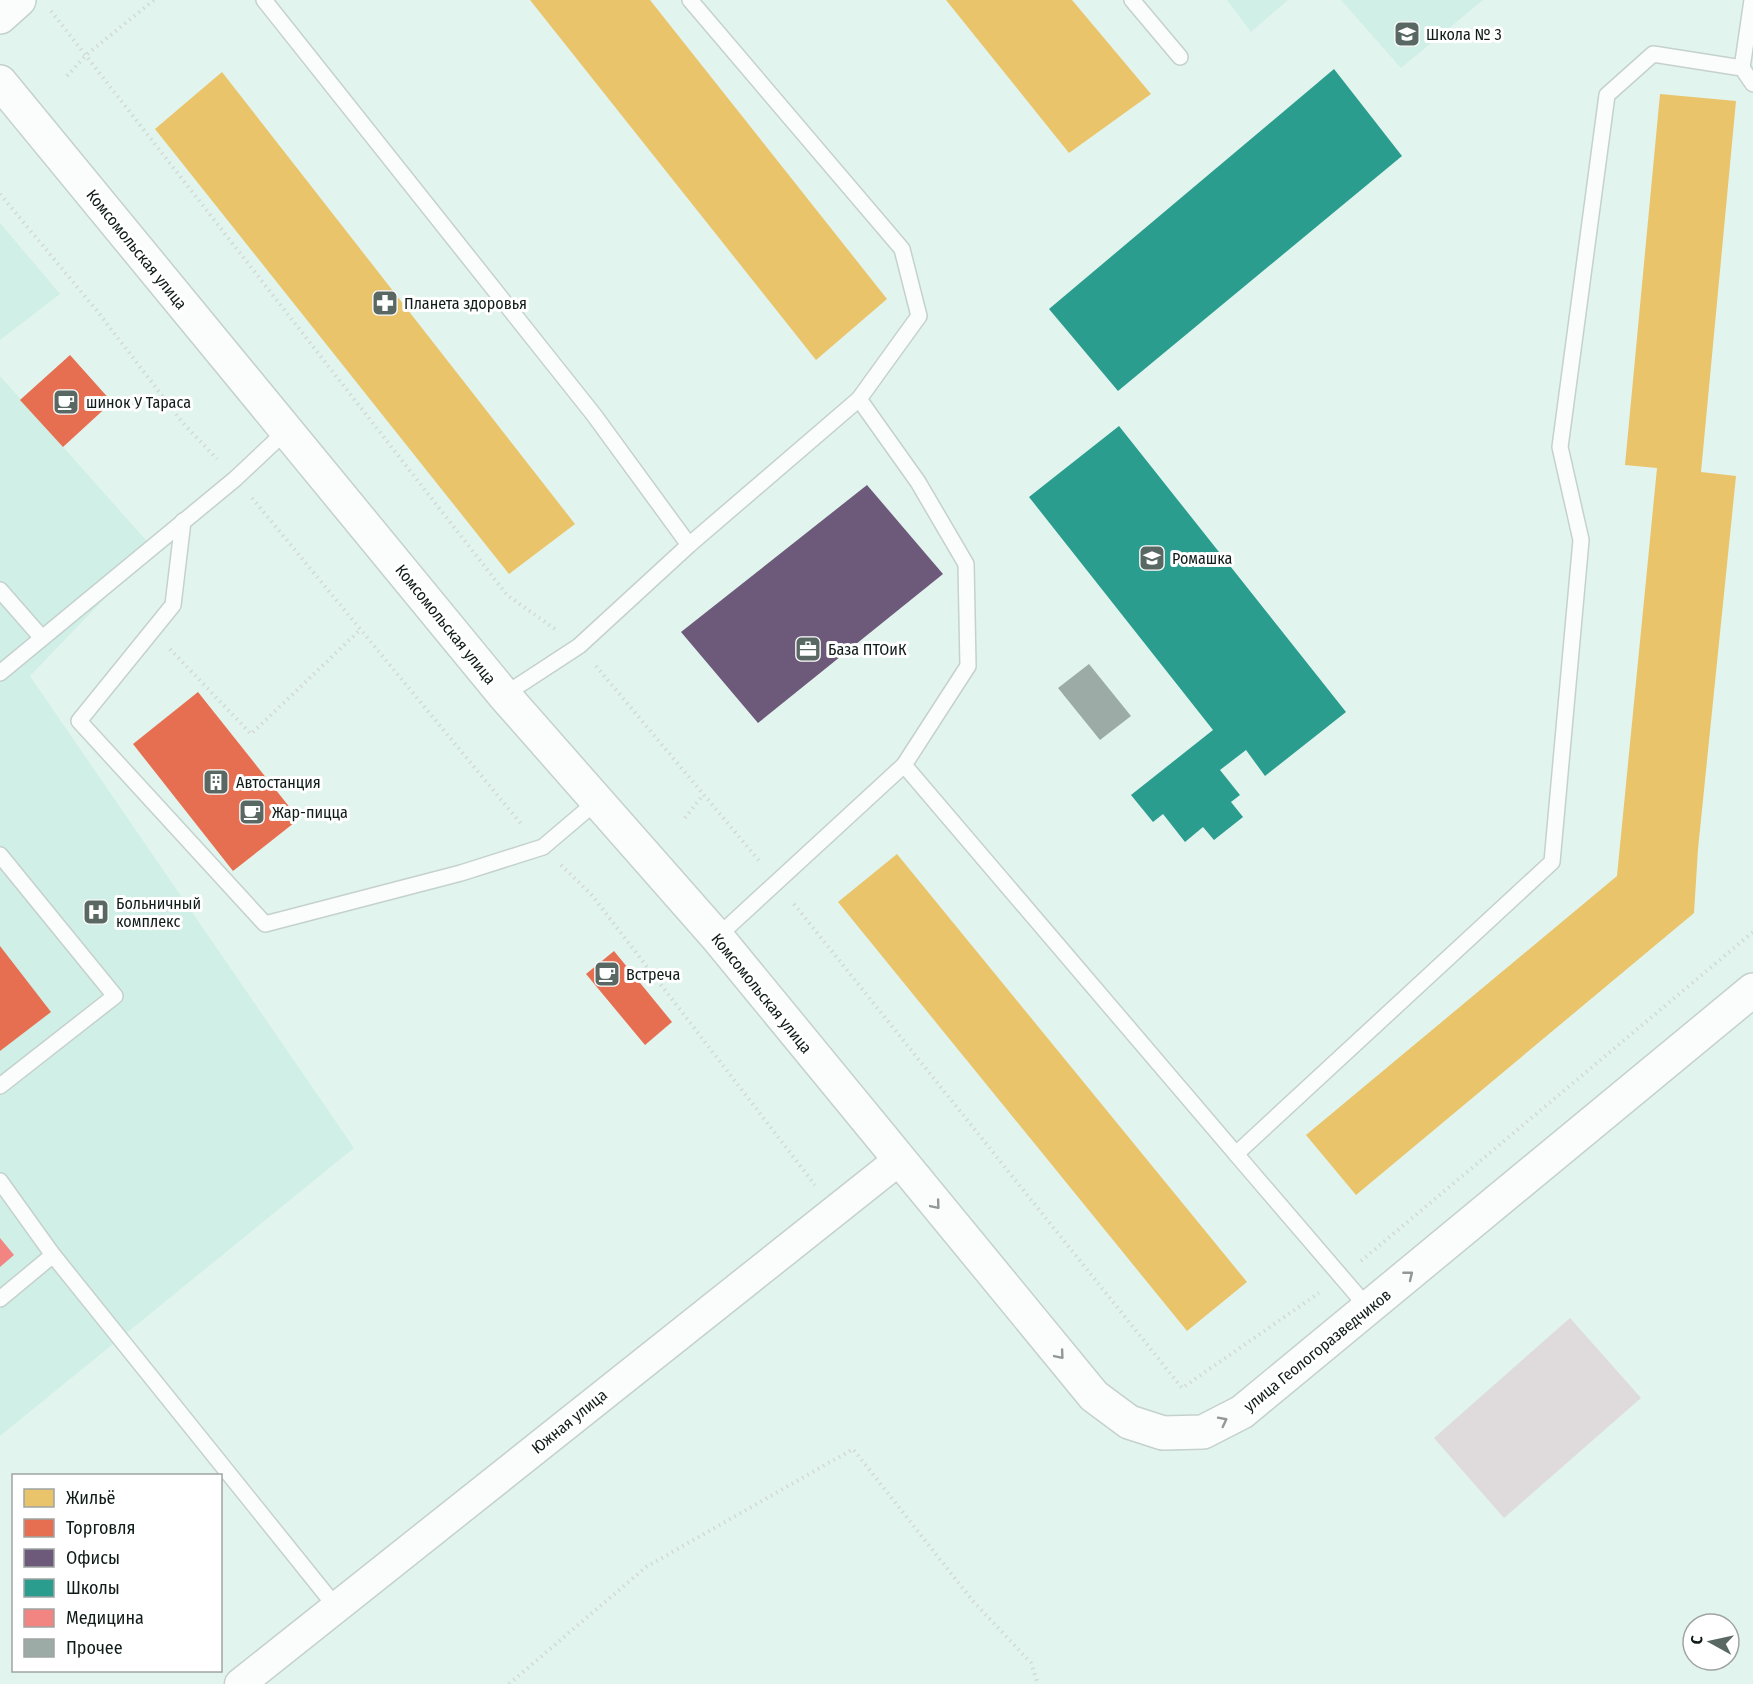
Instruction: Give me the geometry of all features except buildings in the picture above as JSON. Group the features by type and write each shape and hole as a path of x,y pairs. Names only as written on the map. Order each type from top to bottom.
{"street":[{"path":"0,17 19,0"},
{"name":"Комсомольская улица","path":"0,82 504,695 717,937 899,1160"},
{"name":"улица Геологоразведчиков","path":"899,1160 1094,1396 1129,1422 1163,1433 1203,1432 1242,1412 1753,990"},
{"name":"Южная улица","path":"240,1684 899,1160"}],"lane":[{"path":"264,0 594,415 689,545"},
{"path":"504,695 579,646 689,545 859,399 919,316 902,249 690,0"},
{"path":"1132,0 1180,57"},
{"path":"1752,0 1742,68 1753,84"},
{"path":"1236,1154 1552,862 1581,540 1560,447 1607,95 1653,54 1742,68"},
{"path":"717,937 904,765 968,666 966,564 918,482 859,399"},
{"path":"0,673 235,479 286,431"},
{"path":"183,521 173,605 79,721 265,924 461,873 543,847 596,802"},
{"path":"0,590 42,638"},
{"path":"904,765 1368,1308"},
{"path":"0,855 114,996 0,1086"},
{"path":"0,1181 53,1255 336,1606"},
{"path":"0,1299 53,1255"}],"path":[{"path":"67,76 86,56 154,0"},
{"path":"51,11 507,595 579,646 759,860"},
{"path":"0,194 98,312 183,423 235,479 361,629 514,818 591,894 834,1210"},
{"path":"153,631 251,734 361,629"},
{"path":"685,818 704,795"},
{"path":"509,1684 646,1567 853,1449 972,1600 1031,1663 1038,1684"}],"shaded area":[{"path":"1227,0 1288,0 1251,32"},
{"name":"Школа № 3","path":"1341,0 1483,0 1401,68"},
{"path":"0,223 60,294 0,340"},
{"name":"Больничный комплекс","path":"0,376 153,548 30,676 354,1148 0,1436"},
{"path":"1570,1318 1641,1398 1504,1518 1434,1438"}],"place":[{"name":"Школа № 3","path":"1407,34"},
{"name":"Планета здоровья","path":"385,303"},
{"name":"шинок У Тараса","path":"66,402"},
{"name":"Ромашка","path":"1152,558"},
{"name":"База ПТОиК","path":"808,649"},
{"name":"Автостанция","path":"216,782"},
{"name":"Жар-пицца","path":"252,812"},
{"name":"Больничный комплекс","path":"96,912"},
{"name":"Встреча","path":"607,974"}]}
